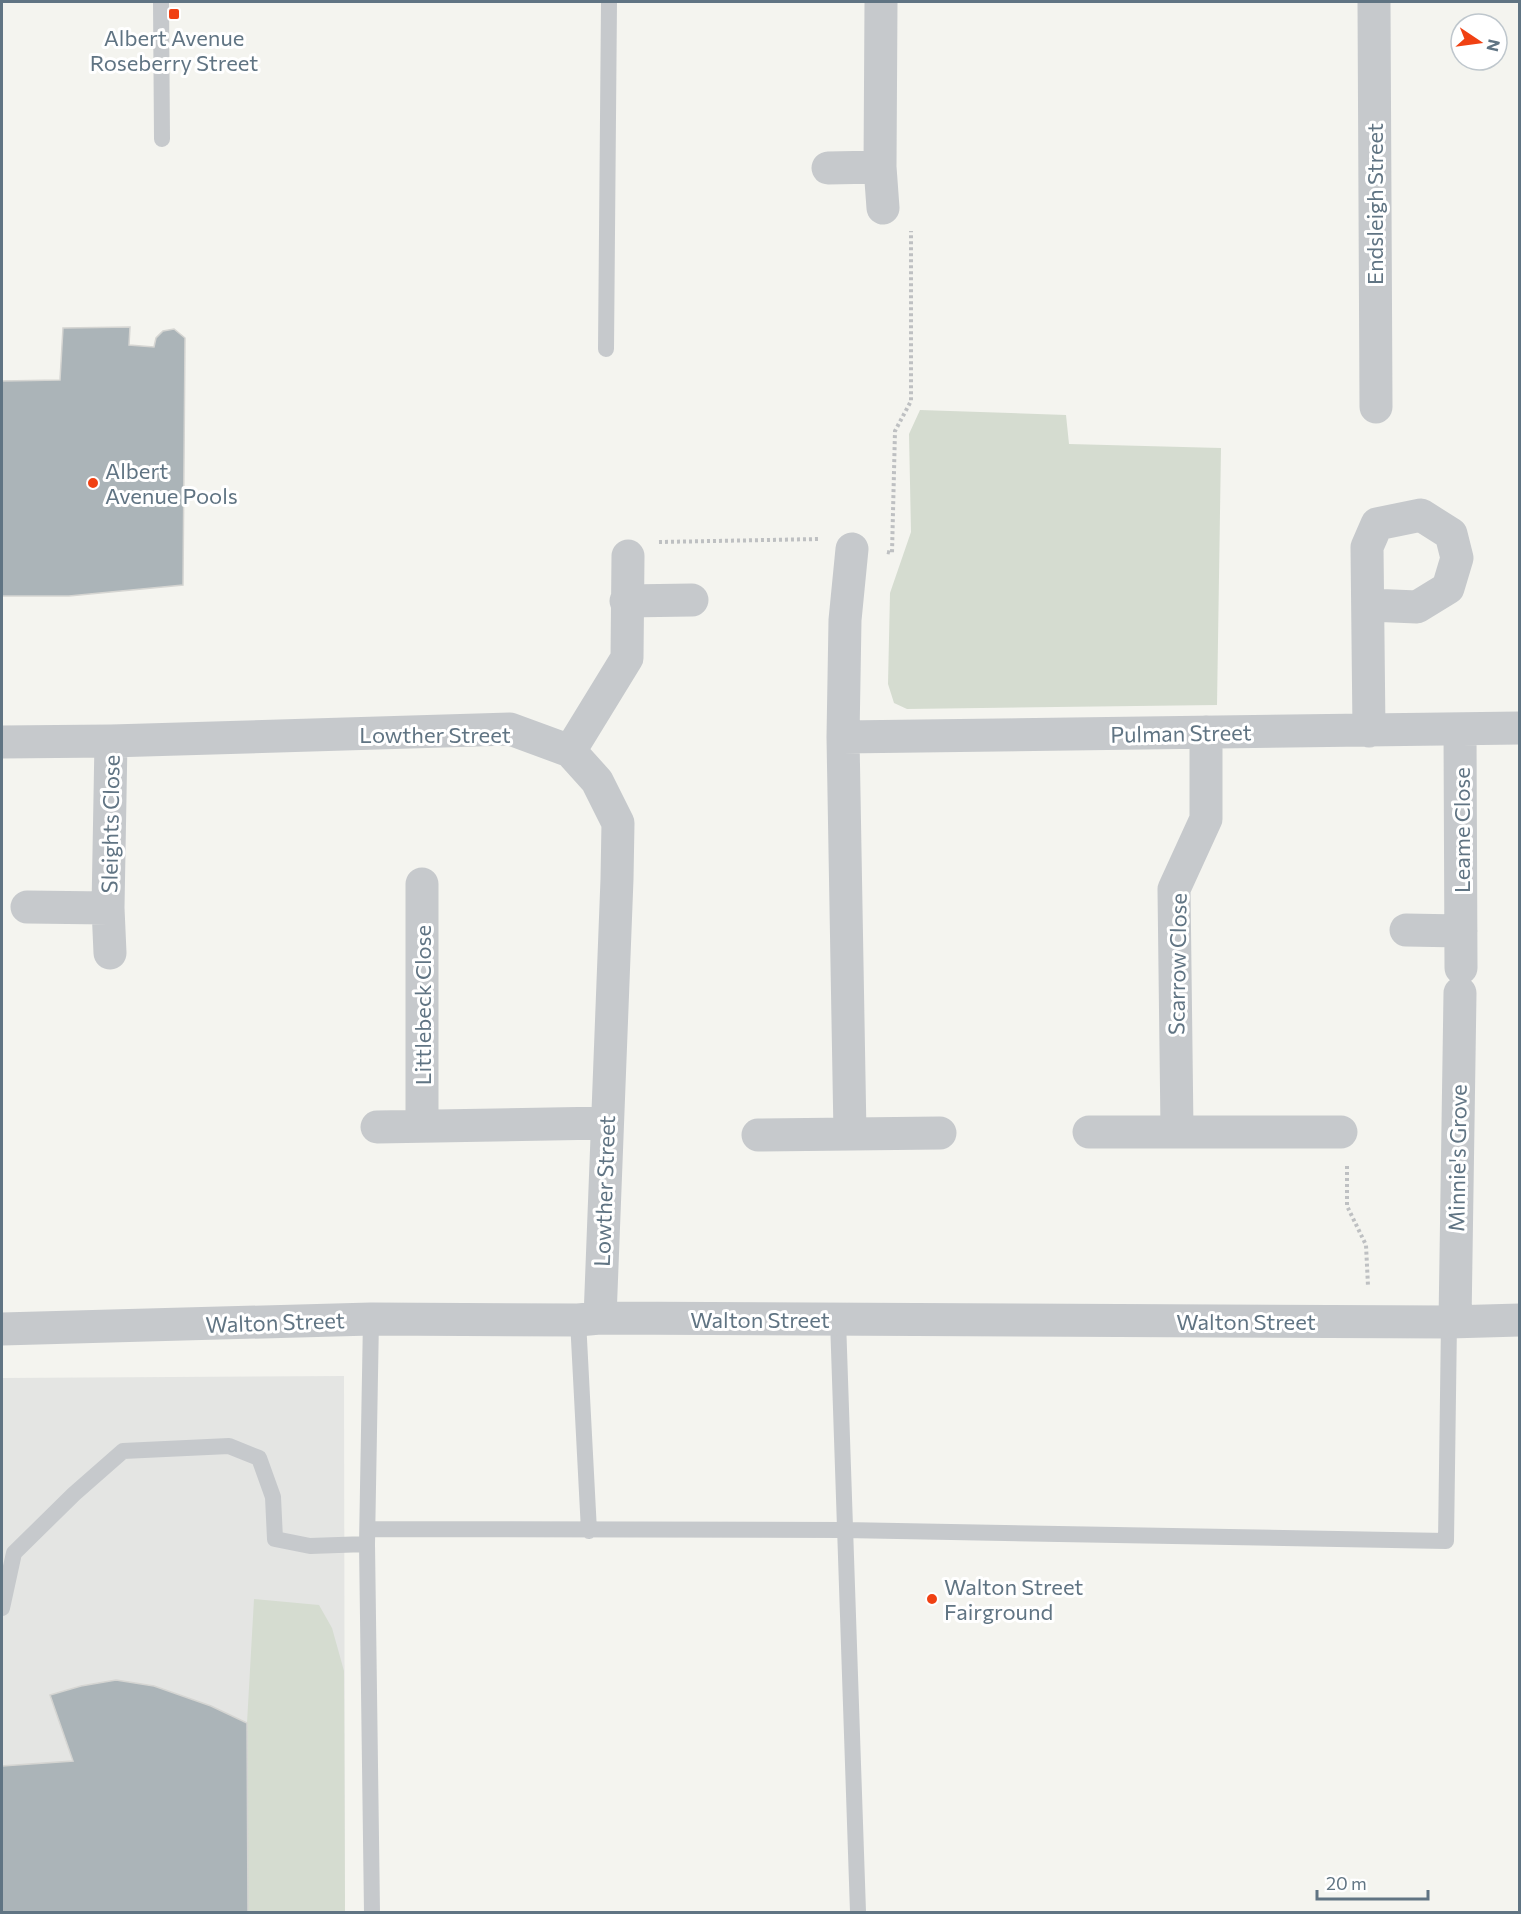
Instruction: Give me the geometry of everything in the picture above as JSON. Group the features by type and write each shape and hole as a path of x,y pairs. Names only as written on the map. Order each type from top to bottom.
{"street":[{"path":"881,2 880,167 883,208"},
{"name":"Endsleigh Street","path":"1374,2 1376,407"},
{"path":"828,168 880,167"},
{"path":"850,1134 843,737 845,621 852,542"},
{"path":"570,751 627,658 628,556"},
{"path":"626,601 692,600"},
{"path":"1369,604 1369,731"},
{"name":"Pulman Street","path":"843,737 1520,728"},
{"name":"Lowther Street","path":"2,742 510,729 570,751 597,781 618,823 606,1123 589,1319"},
{"name":"Leame Close","path":"1460,729 1460,980"},
{"name":"Scarrow Close","path":"1177,1130 1174,888 1206,819 1206,732"},
{"name":"Sleights Close","path":"110,952 108,908 111,741"},
{"name":"Littlebeck Close","path":"422,884 422,1125"},
{"name":"Sleights Close","path":"27,907 108,908"},
{"path":"1406,930 1461,931"},
{"name":"Minnie's Grove","path":"1452,1322 1460,980"},
{"path":"377,1127 606,1123"},
{"path":"1089,1132 1177,1130 1341,1132"},
{"path":"758,1135 940,1133"},
{"name":"Walton Street","path":"2,1329 371,1319 1370,1322 1520,1320"}],"lane":[{"path":"161,2 162,139"},
{"path":"606,349 609,2"},
{"path":"371,1319 367,1536 372,1912"},
{"path":"589,1319 589,1531"},
{"path":"838,1320 858,1912"},
{"path":"2,1608 14,1553 74,1494 123,1451 229,1446 259,1458 273,1497 275,1539 310,1546 367,1536 589,1531 844,1530 1446,1541 1452,1322"}],"path":[{"path":"852,542 892,553 895,430 911,401 911,207 883,208"},
{"path":"628,556 626,542 852,542 892,537"},
{"path":"1341,1132 1346,1136 1347,1206 1366,1245 1370,1322"}],"shaded area":[{"path":"920,410 1066,415 1069,444 1221,448 1217,705 907,709 894,703 888,684 890,593 911,532 909,434"},
{"path":"344,1376 345,1912 2,1912 2,1378"},
{"path":"254,1599 319,1605 332,1628 344,1671 345,1912 248,1912 247,1723"}],"building":[{"name":"Albert Avenue Pools","path":"130,327 129,345 154,347 156,338 163,331 174,329 185,338 183,585 69,596 2,596 2,381 60,380 63,328"},
{"path":"116,1680 154,1686 211,1706 247,1723 248,1912 2,1912 2,1766 73,1761 50,1695 81,1686"}],"place":[{"name":"Albert Avenue Roseberry Street","path":"174,14"},
{"name":"Albert Avenue Pools","path":"93,483"},
{"name":"Walton Street Fairground","path":"932,1599"}]}
